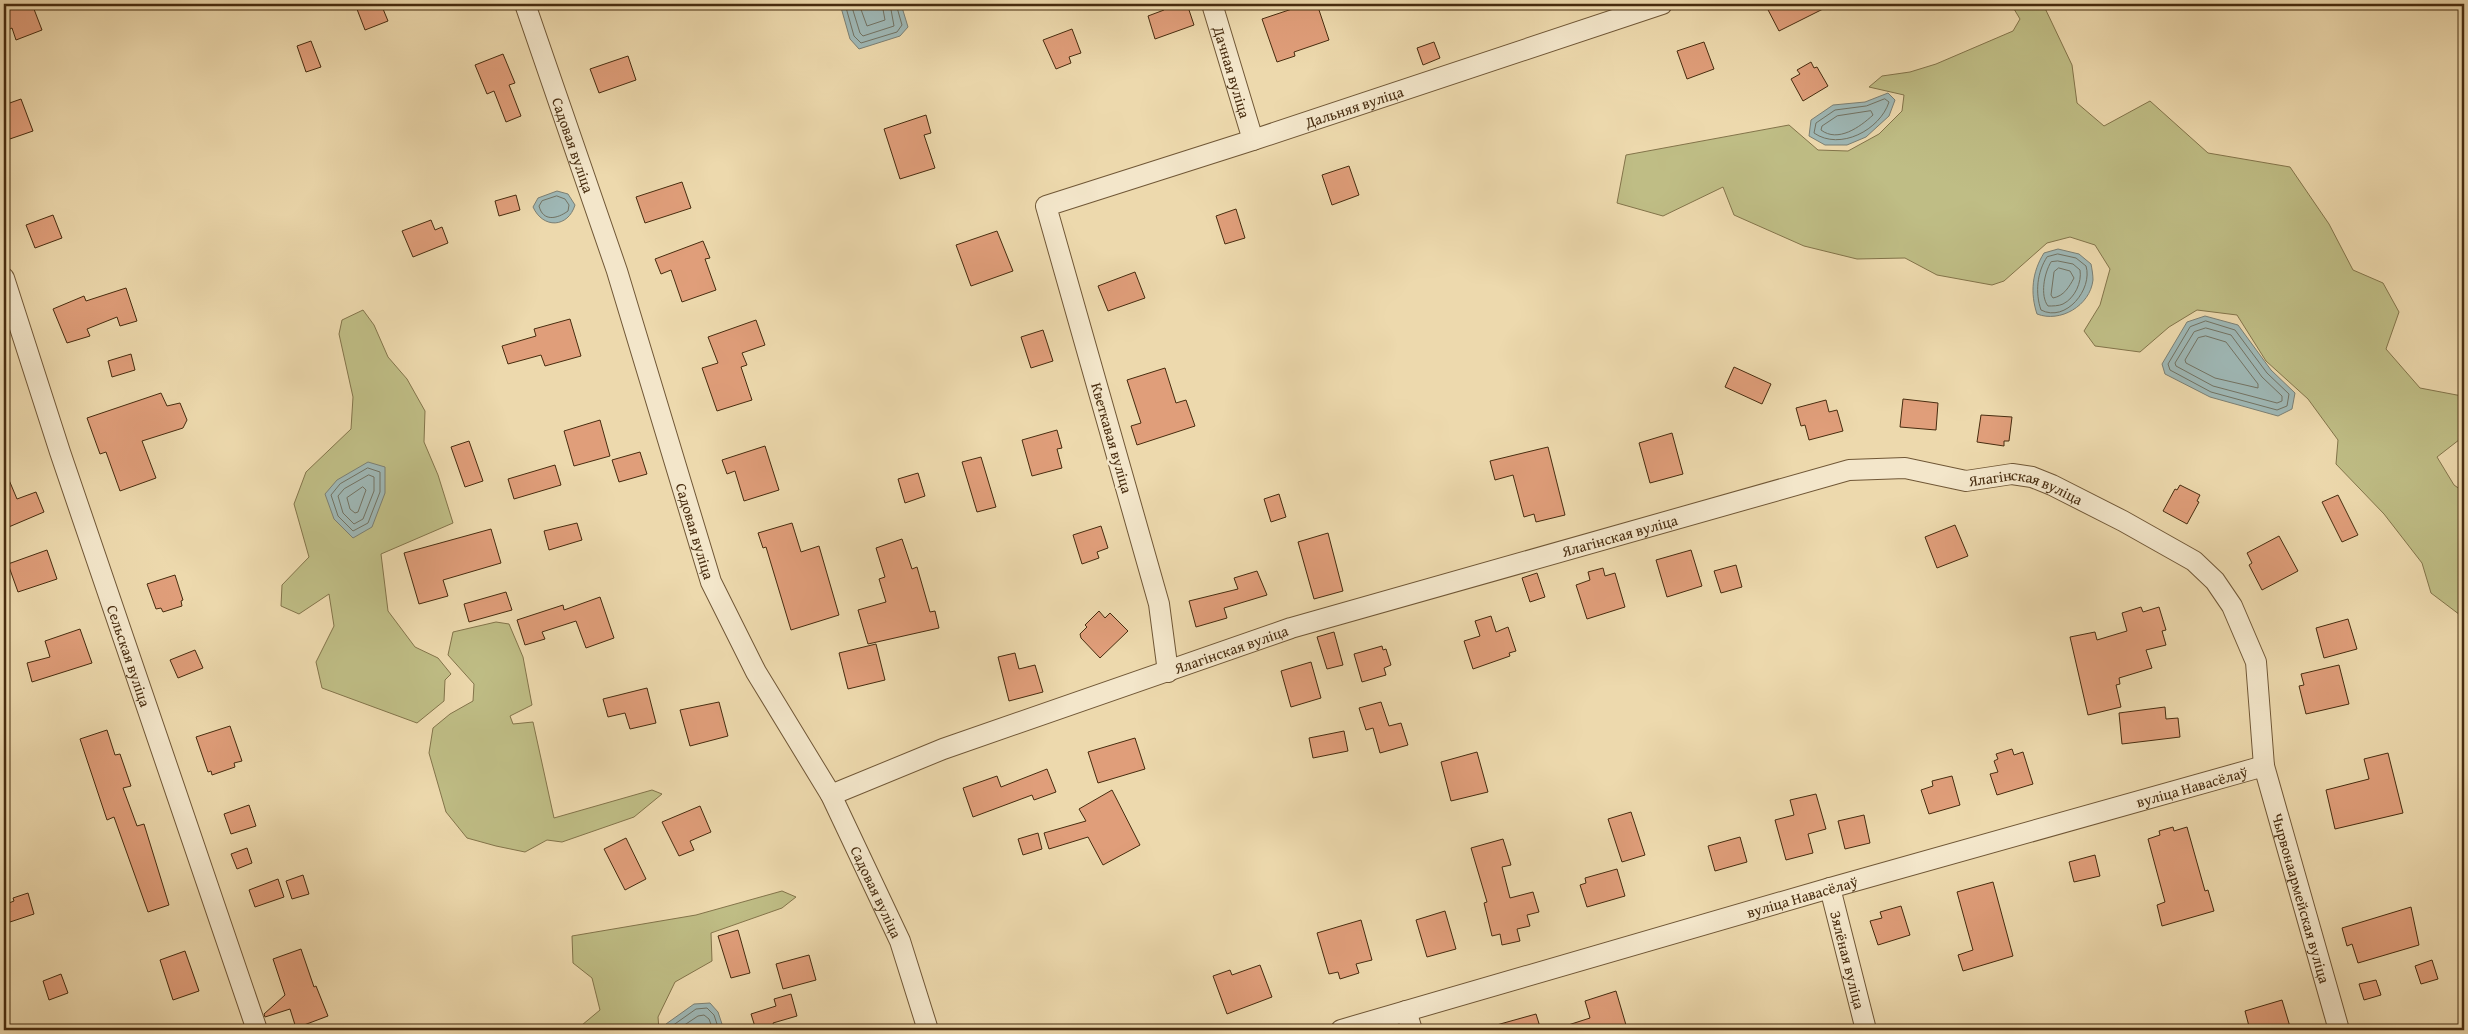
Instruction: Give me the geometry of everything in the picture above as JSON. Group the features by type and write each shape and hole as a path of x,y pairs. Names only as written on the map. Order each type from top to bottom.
{"street":[{"name":"Садовая вуліца","path":"525,4 617,271 711,582 756,672 831,795 900,941 928,1030"},
{"name":"Дачная вуліца","path":"1212,4 1253,140"},
{"name":"Дальняя вуліца","path":"1046,206 1253,140 1662,4"},
{"name":"Кветкавая вуліца","path":"1046,206 1159,604 1168,672"},
{"name":"Сельская вуліца","path":"4,278 60,452 258,1030"},
{"name":"Ялагінская вуліца","path":"831,795 943,749 1291,628 1849,470 1905,468 1966,481 2012,474 2032,477 2052,485 2123,521 2194,561 2215,581 2232,606 2256,662 2264,766"},
{"name":"вуліца Навасёлаў","path":"1341,1030 1830,888 2264,766"},
{"name":"Чырвонаармейская вуліца","path":"2264,766 2339,1030"},
{"name":"Зялёная вуліца","path":"1830,888 1866,1030"},
{"path":"1406,1011 1412,1030"}],"shaded area":[{"path":"2011,4 2043,4 2072,65 2077,103 2104,126 2150,101 2208,153 2290,167 2329,224 2353,270 2383,283 2399,312 2386,349 2420,388 2462,396 2464,436 2437,457 2454,485 2464,492 2464,618 2431,593 2422,563 2384,514 2336,464 2338,440 2308,399 2266,361 2237,315 2197,310 2169,327 2140,352 2095,346 2084,331 2100,305 2110,269 2095,245 2070,237 2047,243 2004,281 1992,285 1937,275 1905,258 1857,259 1804,246 1734,215 1723,187 1663,216 1617,203 1626,155 1789,125 1818,150 1848,151 1879,134 1902,111 1904,95 1869,87 1882,76 1910,72 1936,64 2013,31 2020,19"},
{"path":"363,310 374,325 388,357 407,379 425,411 424,442 438,475 453,523 381,554 388,611 415,647 438,658 451,674 445,680 444,701 417,723 322,688 316,662 334,626 329,594 299,614 281,606 282,585 309,557 294,504 306,472 351,429 353,397 339,334 342,320"},
{"path":"496,622 509,624 523,657 532,705 510,716 513,724 533,722 554,818 652,790 662,794 634,817 562,842 547,840 525,852 467,838 446,812 429,753 433,728 450,714 473,701 474,684 448,655 453,632"},
{"path":"782,891 796,897 782,908 711,933 712,961 675,982 658,1017 659,1030 576,1030 600,1010 592,978 573,963 572,936 696,915"}],"water":[{"path":"840,4 901,4 908,27 900,36 859,49 850,39"},
{"path":"1888,93 1895,100 1889,116 1866,137 1847,145 1825,145 1809,136 1811,120 1833,105 1865,102"},
{"path":"557,191 568,194 575,205 572,213 567,218 555,223 543,219 533,207 538,198"},
{"path":"2058,249 2079,254 2091,264 2093,280 2091,289 2080,305 2064,314 2046,316 2037,314 2033,298 2033,283 2037,268 2044,253"},
{"path":"2205,316 2238,325 2271,370 2295,393 2292,409 2278,416 2210,397 2165,374 2162,364 2187,322"},
{"path":"368,462 385,467 385,493 372,527 353,538 334,519 325,494 337,480"},
{"path":"710,1003 718,1012 724,1030 666,1030 666,1024 694,1004"}],"building":[{"path":"14,4 32,4 42,30 16,40 12,28 4,32 4,8"},
{"path":"355,4 381,4 388,21 365,30"},
{"path":"1162,4 1187,4 1194,25 1155,39 1148,16 1164,10"},
{"path":"1307,4 1317,4 1329,40 1294,52 1295,56 1277,62 1262,19"},
{"path":"1765,4 1833,4 1779,31"},
{"path":"1072,29 1081,53 1069,57 1071,63 1056,69 1043,40"},
{"path":"311,41 321,67 306,72 297,46"},
{"path":"1434,42 1440,58 1423,65 1417,48"},
{"path":"1704,42 1714,69 1687,79 1677,51"},
{"path":"503,54 515,83 509,85 521,116 506,122 494,91 487,94 475,65"},
{"path":"628,56 636,80 599,93 590,69"},
{"path":"1811,62 1814,68 1817,67 1828,86 1803,101 1791,79 1800,74 1797,70"},
{"path":"21,99 33,131 4,141 4,105"},
{"path":"926,115 931,133 924,135 935,168 900,179 884,129"},
{"path":"1349,166 1359,195 1332,205 1322,175"},
{"path":"682,182 691,208 645,223 636,197"},
{"path":"516,195 520,210 499,216 495,201"},
{"path":"1236,209 1245,238 1225,244 1216,216"},
{"path":"53,215 62,238 35,248 26,225"},
{"path":"431,220 435,230 442,227 448,243 413,257 402,231"},
{"path":"997,231 1013,271 971,286 956,245"},
{"path":"703,241 710,258 705,259 716,290 682,302 671,270 661,274 655,259"},
{"path":"1135,272 1145,298 1108,311 1098,286"},
{"path":"126,288 137,321 120,326 117,317 87,329 90,336 67,343 53,309 84,296 86,301"},
{"path":"570,319 581,356 545,366 541,355 508,364 502,346 536,336 534,329"},
{"path":"756,320 765,345 742,353 747,365 741,367 752,400 717,411 702,368 718,363 708,337"},
{"path":"1043,330 1053,361 1031,368 1021,337"},
{"path":"131,354 135,370 112,377 108,361"},
{"path":"1734,367 1771,384 1762,404 1725,387"},
{"path":"1165,368 1176,403 1186,400 1195,426 1137,445 1131,426 1141,423 1127,380"},
{"path":"161,393 167,406 180,403 187,420 183,428 142,441 156,478 120,491 106,452 100,454 87,418"},
{"path":"1903,399 1938,403 1936,430 1900,427"},
{"path":"1826,400 1829,412 1837,410 1843,431 1809,440 1805,425 1801,426 1796,408"},
{"path":"1981,415 2012,417 2009,441 2004,441 2004,446 1977,442"},
{"path":"600,420 610,456 574,466 564,431"},
{"path":"1057,430 1062,448 1057,449 1062,468 1032,476 1022,440"},
{"path":"1672,433 1683,474 1650,483 1639,443"},
{"path":"469,441 483,481 465,487 451,447"},
{"path":"765,446 779,490 744,501 735,471 727,474 722,460"},
{"path":"1548,447 1565,515 1536,522 1534,514 1524,517 1513,475 1495,480 1490,461"},
{"path":"640,452 647,474 619,482 612,460"},
{"path":"981,457 996,507 977,512 962,462"},
{"path":"555,465 561,485 514,499 508,479"},
{"path":"4,468 17,499 36,492 44,512 4,529"},
{"path":"918,473 925,496 905,503 898,479"},
{"path":"2180,485 2200,495 2197,501 2199,502 2187,524 2163,511 2175,489 2177,490"},
{"path":"1279,494 1286,517 1271,522 1264,499"},
{"path":"2338,495 2358,535 2342,542 2322,502"},
{"path":"577,523 582,540 549,550 544,531"},
{"path":"792,523 801,552 819,546 839,615 791,630 766,547 763,548 758,533"},
{"path":"1955,525 1968,556 1937,568 1925,537"},
{"path":"1101,526 1108,548 1097,552 1099,558 1082,564 1073,535"},
{"path":"491,529 501,563 443,580 448,596 419,604 404,553"},
{"path":"1328,533 1343,591 1314,599 1298,542"},
{"path":"2279,536 2298,571 2262,590 2249,565 2252,563 2247,553"},
{"path":"902,539 912,569 917,567 930,612 935,611 939,628 868,644 858,610 886,602 879,579 885,577 876,548"},
{"path":"47,550 57,579 18,592 8,564"},
{"path":"1691,550 1702,586 1667,597 1656,560"},
{"path":"1736,565 1742,587 1721,593 1714,571"},
{"path":"1603,568 1605,576 1615,573 1625,607 1587,619 1576,585 1590,580 1588,572"},
{"path":"1257,571 1267,595 1224,608 1227,618 1196,627 1189,601 1238,589 1234,578"},
{"path":"1537,573 1545,597 1530,602 1522,578"},
{"path":"175,575 183,600 181,601 182,606 163,612 161,608 156,609 147,584"},
{"path":"506,592 512,610 469,622 464,604"},
{"path":"600,597 614,638 586,648 576,621 542,632 545,639 525,645 517,620 563,605 564,610"},
{"path":"2141,607 2143,612 2159,607 2166,630 2162,631 2166,645 2146,650 2152,668 2119,678 2120,684 2116,685 2121,707 2088,715 2070,637 2095,632 2097,640 2127,631 2122,613"},
{"path":"1099,611 1105,618 1110,613 1128,631 1100,658 1081,638 1080,634 1087,627 1085,625"},
{"path":"1491,616 1496,632 1508,627 1516,651 1509,653 1510,656 1473,669 1464,641 1480,636 1475,621"},
{"path":"2348,619 2357,649 2324,658 2316,628"},
{"path":"80,629 92,663 32,682 27,663 50,657 45,641"},
{"path":"1334,632 1343,665 1327,669 1317,637"},
{"path":"876,644 885,680 848,689 839,653"},
{"path":"1382,646 1383,650 1386,649 1391,665 1384,668 1386,675 1362,682 1354,654"},
{"path":"195,650 203,668 178,678 170,660"},
{"path":"1015,653 1019,669 1035,665 1043,692 1009,701 998,657"},
{"path":"1311,662 1321,698 1291,707 1281,671"},
{"path":"2339,665 2349,704 2306,714 2299,686 2304,685 2301,674"},
{"path":"647,688 656,723 630,729 625,713 608,717 603,699"},
{"path":"719,702 728,736 690,746 680,710"},
{"path":"1381,702 1389,726 1401,723 1408,745 1380,753 1373,728 1366,730 1359,708"},
{"path":"2165,707 2166,719 2178,718 2180,737 2122,744 2119,713"},
{"path":"230,726 242,761 234,763 235,767 212,775 211,771 208,772 196,737"},
{"path":"107,730 115,755 120,754 131,786 123,788 137,826 144,824 169,905 148,912 114,817 107,820 80,739"},
{"path":"1344,731 1348,751 1313,758 1309,738"},
{"path":"1135,738 1145,769 1098,783 1088,752"},
{"path":"2012,749 2014,755 2023,752 2033,784 1997,795 1990,774 1998,772 1994,761 1998,759 1996,754"},
{"path":"1477,752 1488,792 1451,801 1441,762"},
{"path":"2388,753 2403,813 2335,829 2326,790 2369,779 2364,759"},
{"path":"1047,769 1056,792 1034,800 1032,795 973,817 963,788 997,776 1001,787"},
{"path":"1952,776 1960,805 1929,814 1921,790 1933,786 1932,781"},
{"path":"1112,790 1140,845 1103,865 1088,837 1049,849 1044,833 1086,821 1079,809"},
{"path":"1816,794 1826,829 1808,834 1813,853 1786,860 1775,820 1794,815 1790,800"},
{"path":"249,805 256,826 231,834 224,814"},
{"path":"700,806 711,832 690,841 694,850 679,856 662,822"},
{"path":"1631,812 1645,855 1622,862 1608,819"},
{"path":"1864,815 1870,843 1845,849 1838,821"},
{"path":"2173,827 2174,831 2187,827 2205,891 2208,890 2214,911 2162,926 2157,905 2165,902 2148,839 2160,835 2159,831"},
{"path":"1038,833 1042,849 1023,855 1018,839"},
{"path":"1740,837 1747,862 1715,871 1708,846"},
{"path":"626,838 646,879 625,890 604,849"},
{"path":"1503,839 1511,865 1502,867 1510,898 1533,892 1539,912 1527,915 1530,926 1517,929 1520,941 1502,945 1500,934 1492,936 1484,903 1487,902 1471,848"},
{"path":"247,848 252,863 237,869 231,854"},
{"path":"2095,855 2100,876 2074,882 2069,862"},
{"path":"1617,869 1625,896 1587,907 1580,885 1586,883 1585,878"},
{"path":"303,875 309,894 292,899 286,881"},
{"path":"278,879 284,897 255,907 249,890"},
{"path":"1993,882 2013,956 1963,971 1958,955 1973,950 1957,892"},
{"path":"28,893 34,914 4,924 4,905 14,901 13,898"},
{"path":"1901,906 1910,935 1878,945 1870,921 1882,918 1880,912"},
{"path":"2411,907 2419,945 2358,963 2352,944 2347,946 2342,928"},
{"path":"1445,911 1456,949 1427,957 1416,920"},
{"path":"1361,920 1372,960 1356,964 1359,973 1340,979 1338,972 1329,974 1317,933"},
{"path":"738,930 750,973 731,978 718,936"},
{"path":"301,949 314,987 316,986 328,1016 296,1028 290,1009 265,1017 264,1014 285,995 273,959"},
{"path":"185,951 199,991 173,1000 160,960"},
{"path":"809,955 816,980 783,989 776,964"},
{"path":"2432,960 2438,979 2421,984 2415,966"},
{"path":"1260,965 1272,997 1227,1014 1213,976 1230,970 1232,975"},
{"path":"61,974 68,993 49,1000 43,981"},
{"path":"2376,980 2381,995 2364,1000 2359,984"},
{"path":"1616,991 1626,1025 1608,1030 1562,1030 1562,1027 1590,1018 1585,1001"},
{"path":"791,994 797,1016 773,1023 774,1026 756,1030 751,1014 776,1006 774,999"},
{"path":"2282,1000 2291,1030 2250,1030 2245,1011"},
{"path":"1536,1014 1541,1030 1494,1030 1493,1026"}]}
